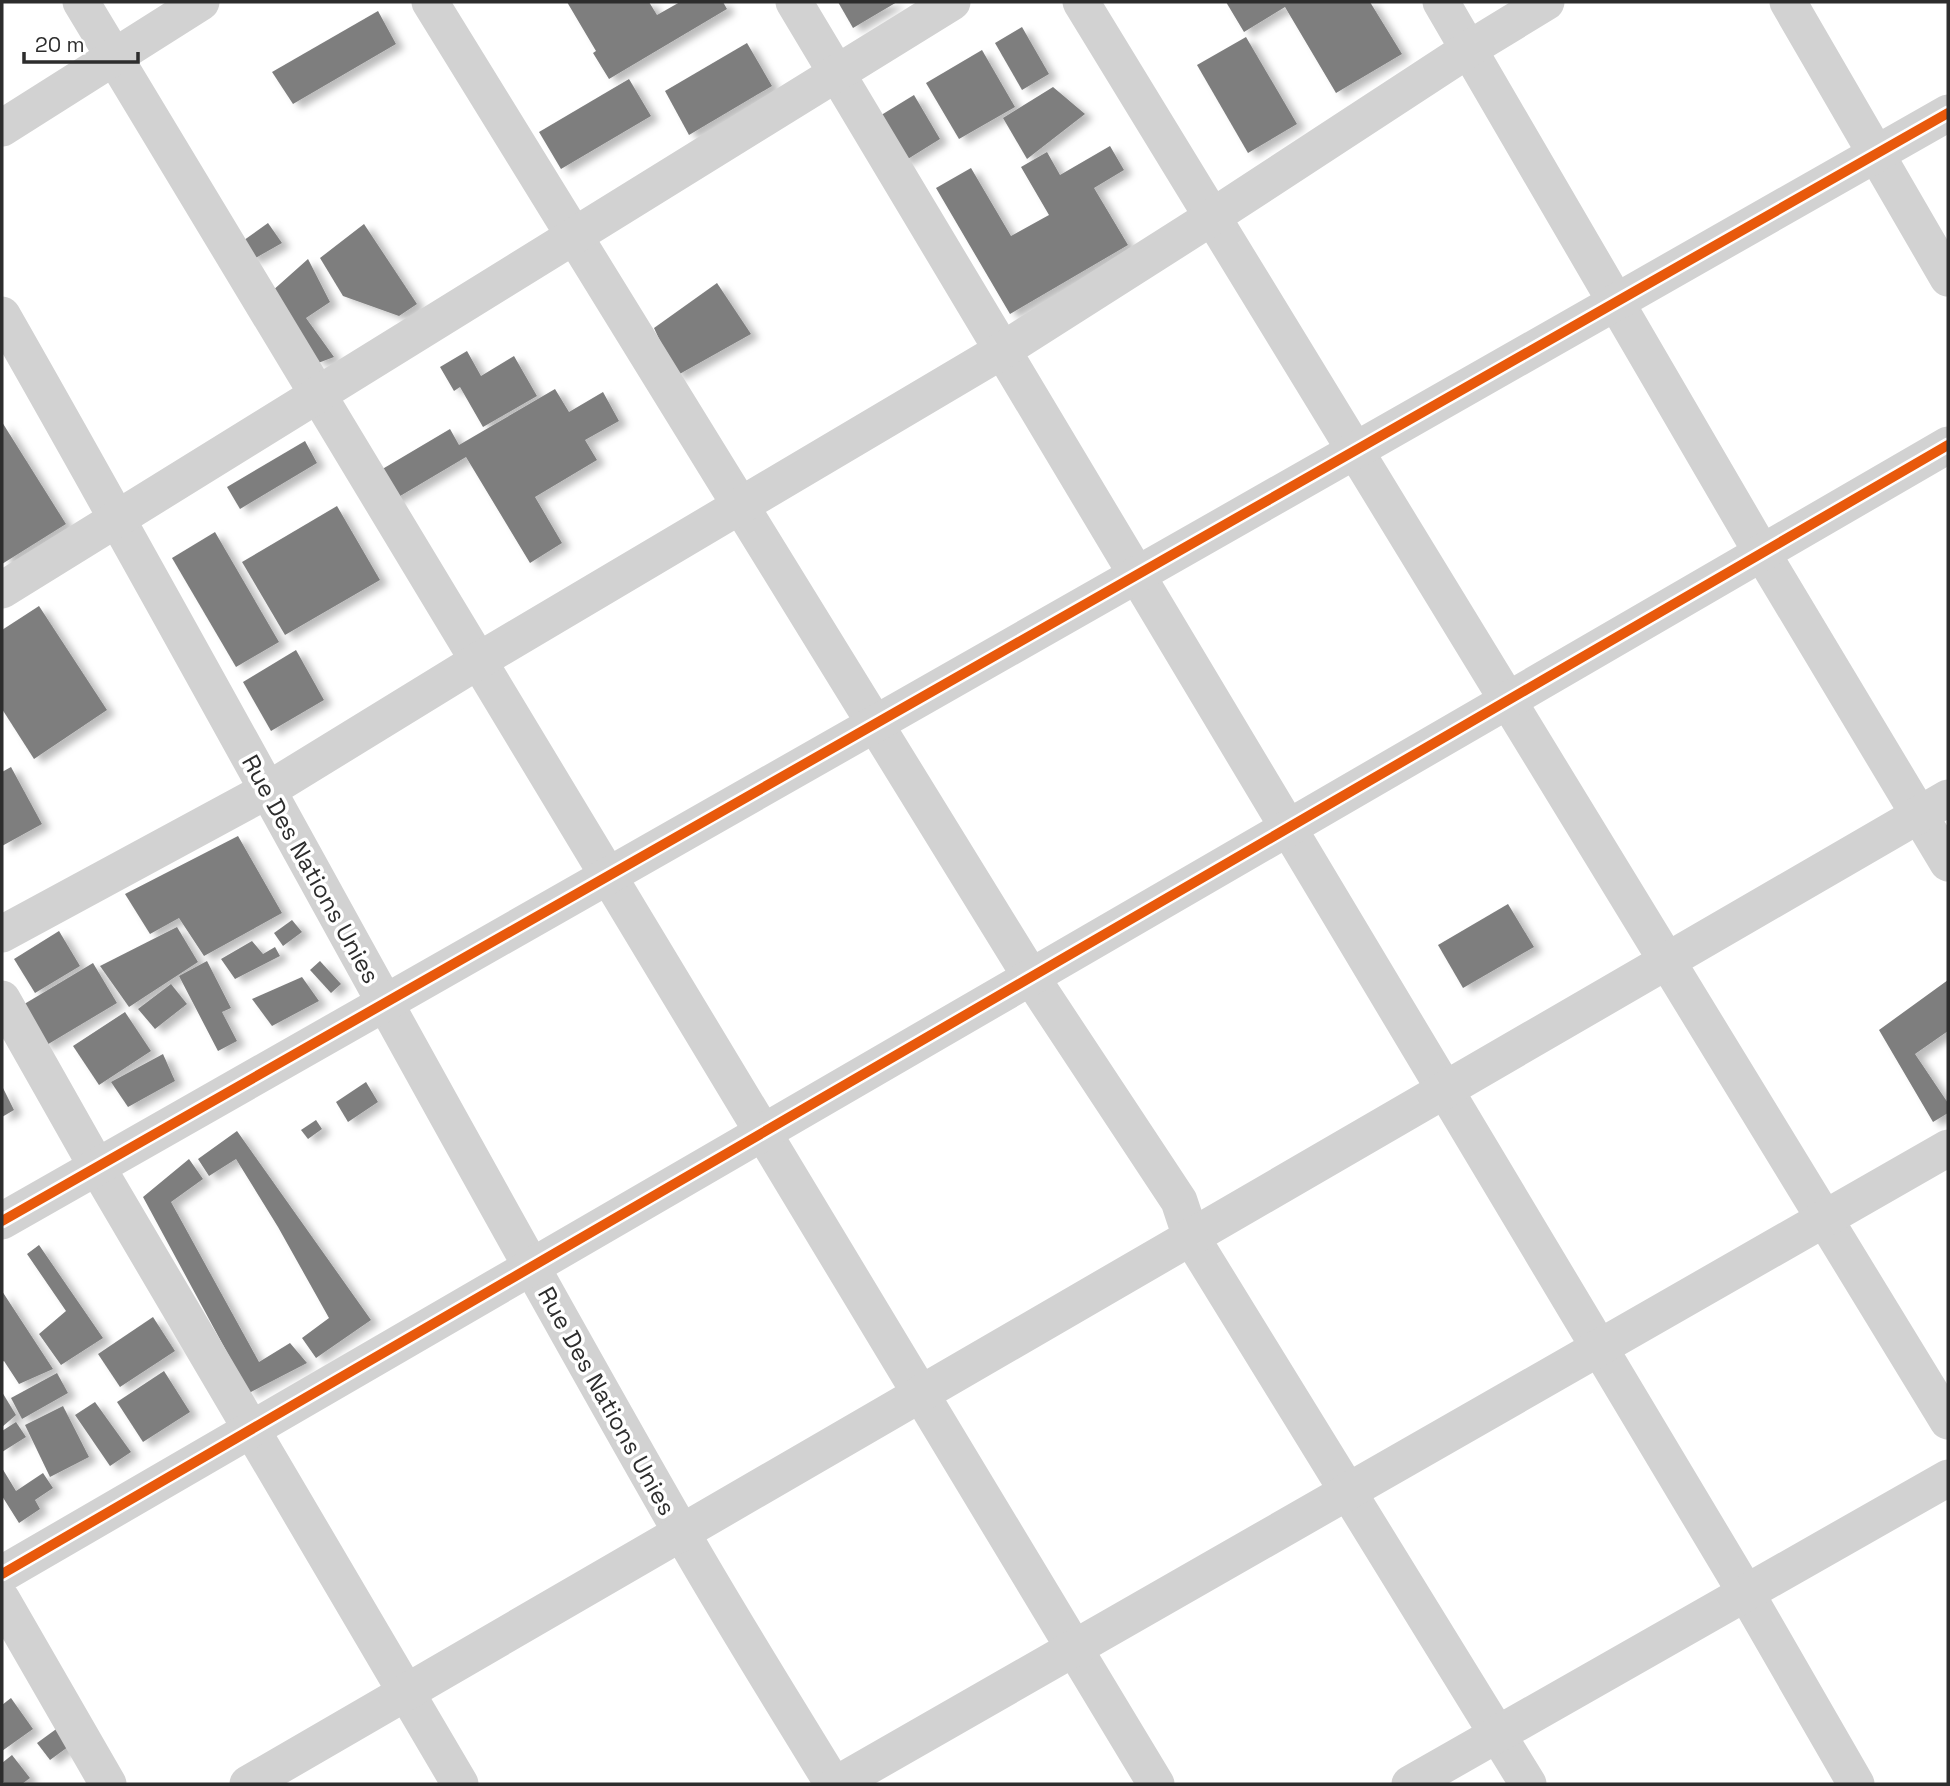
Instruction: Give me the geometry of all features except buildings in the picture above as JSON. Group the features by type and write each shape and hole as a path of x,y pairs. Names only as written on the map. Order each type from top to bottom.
{"street":[{"path":"81,2 1156,1784"},
{"path":"2,128 201,2"},
{"path":"430,2 1031,977 1180,1201 1191,1237 1528,1784"},
{"path":"794,2 1746,1593 1856,1784"},
{"path":"2,590 952,2"},
{"path":"1082,2 1948,1421"},
{"path":"1441,2 1762,553 1933,806 1948,863"},
{"path":"2,934 268,790 478,661 1003,350 1546,2"},
{"path":"1788,2 1948,278"},
{"path":"2,1221 1948,113"},
{"name":"Rue Des Nations Unies","path":"2,315 118,518 681,1533 835,1784"},
{"path":"2,1574 1948,445"},
{"path":"248,1784 1933,806"},
{"path":"2,999 97,1167 460,1784"},
{"path":"835,1784 1948,1148"},
{"path":"1410,1784 1948,1478"},
{"path":"2,1600 108,1784"}],"cycle path":[{"path":"2,1221 1948,113"},
{"path":"2,1574 1948,445"}]}
